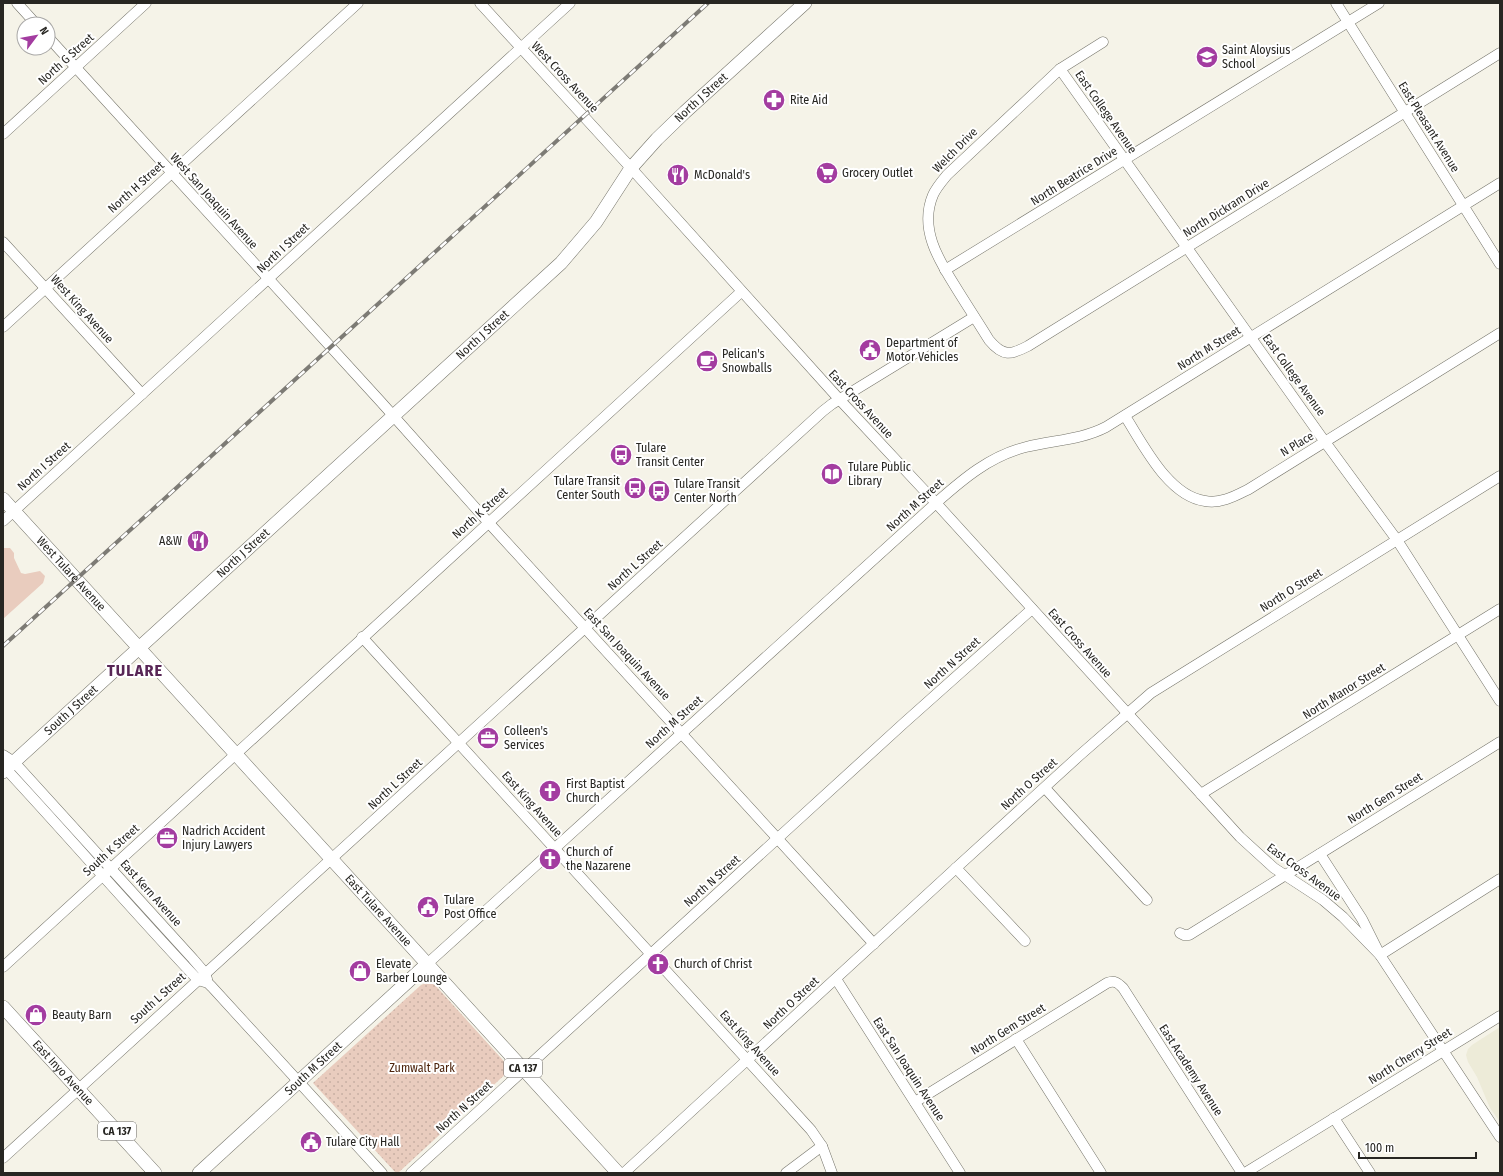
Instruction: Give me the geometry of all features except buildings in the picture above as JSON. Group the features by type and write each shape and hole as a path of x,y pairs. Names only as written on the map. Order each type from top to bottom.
{"main road":[{"name":"North J Street","path":"139,648 561,263 596,222 631,168 657,139 806,3"},
{"name":"West Tulare Avenue","path":"3,499 139,648"},
{"name":"East Tulare Avenue","path":"139,648 618,1173"},
{"name":"South J Street","path":"6,764 139,648"},
{"name":"South M Street","path":"199,1173 427,964"},
{"name":"East Inyo Avenue","path":"3,1007 155,1173"}],"street":[{"path":"17,3 29,16"},
{"name":"North G Street","path":"3,134 146,3"},
{"name":"North H Street","path":"3,327 358,3"},
{"name":"West Cross Avenue","path":"480,3 631,168"},
{"name":"North I Street","path":"3,521 570,3"},
{"name":"East Pleasant Avenue","path":"1336,3 1500,264"},
{"name":"North Beatrice Drive","path":"945,270 1379,3"},
{"name":"Welch Drive","path":"974,317 945,270 931,241 929,215 933,195 946,174 1060,69 1103,42"},
{"name":"West San Joaquin Avenue","path":"56,46 393,417"},
{"name":"North Dickram Drive","path":"974,317 994,346 1008,354 1016,353 1500,53"},
{"name":"East College Avenue","path":"1060,69 1325,442 1398,540 1500,701"},
{"name":"East Cross Avenue","path":"631,168 839,400 936,503 1248,845 1284,875 1323,900 1343,917 1380,955 1500,1137"},
{"name":"North M Street","path":"427,964 936,503 981,466 1006,454 1031,446 1072,439 1091,434 1106,427 1500,183"},
{"name":"West King Avenue","path":"3,242 142,394"},
{"name":"North K Street","path":"236,754 362,637 741,292"},
{"name":"North L Street","path":"333,859 823,411 974,317"},
{"name":"N Place","path":"1125,416 1170,482 1186,494 1204,501 1232,498 1249,489 1500,333"},
{"name":"East San Joaquin Avenue","path":"393,417 874,944"},
{"name":"North O Street","path":"624,1173 956,868 1127,714 1166,683 1500,476"},
{"name":"North N Street","path":"411,1173 904,723 1032,609"},
{"name":"North Manor Street","path":"1201,794 1500,609"},
{"name":"East King Avenue","path":"362,637 811,1130 822,1146 832,1173"},
{"name":"North Gem Street","path":"1180,933 1189,935 1500,742"},
{"name":"South K Street","path":"3,967 236,754"},
{"name":"East Kern Avenue","path":"6,764 107,871 382,1173"},
{"path":"1045,788 1147,900"},
{"path":"1320,854 1362,919 1380,955 1500,879"},
{"name":"South L Street","path":"3,1158 78,1089 204,979 333,859"},
{"path":"956,868 1026,941"},
{"name":"East San Joaquin Avenue","path":"836,979 960,1173"},
{"name":"North Gem Street","path":"915,1102 1107,982 1116,982"},
{"name":"East Academy Avenue","path":"1116,982 1123,988 1242,1173"},
{"name":"North Cherry Street","path":"1245,1173 1500,1016"},
{"path":"1016,1038 1101,1173"},
{"path":"1334,1118 1370,1173"},
{"path":"786,1173 822,1146"}],"shaded area":[{"path":"1500,1027 1500,1122 1490,1108 1466,1055 1468,1049 1472,1045"}],"green space":[{"path":"3,548 10,548 14,553 14,558 21,573 25,574 40,571 45,576 43,583 3,619"},
{"name":"Zumwalt Park","path":"428,982 435,985 511,1069 398,1173 396,1173 313,1083 421,985"}],"railway":[{"path":"3,646 708,3"}],"place":[{"name":"Saint Aloysius School","path":"1207,57"},
{"name":"Rite Aid","path":"774,100"},
{"name":"Grocery Outlet","path":"827,173"},
{"name":"McDonald's","path":"678,175"},
{"name":"Department of Motor Vehicles","path":"870,350"},
{"name":"Pelican's Snowballs","path":"707,361"},
{"name":"Tulare Transit Center","path":"621,455"},
{"name":"Tulare Public Library","path":"832,474"},
{"name":"Tulare Transit Center South","path":"635,488"},
{"name":"Tulare Transit Center North","path":"659,491"},
{"name":"A&W","path":"198,541"},
{"name":"Colleen's Services","path":"488,738"},
{"name":"First Baptist Church","path":"550,791"},
{"name":"Nadrich Accident Injury Lawyers","path":"167,838"},
{"name":"Church of the Nazarene","path":"550,859"},
{"name":"Tulare Post Office","path":"428,907"},
{"name":"Church of Christ","path":"658,964"},
{"name":"Elevate Barber Lounge","path":"360,971"},
{"name":"Beauty Barn","path":"36,1015"},
{"name":"Tulare City Hall","path":"311,1142"}],"district":[{"name":"TULARE","path":"135,670"}]}
